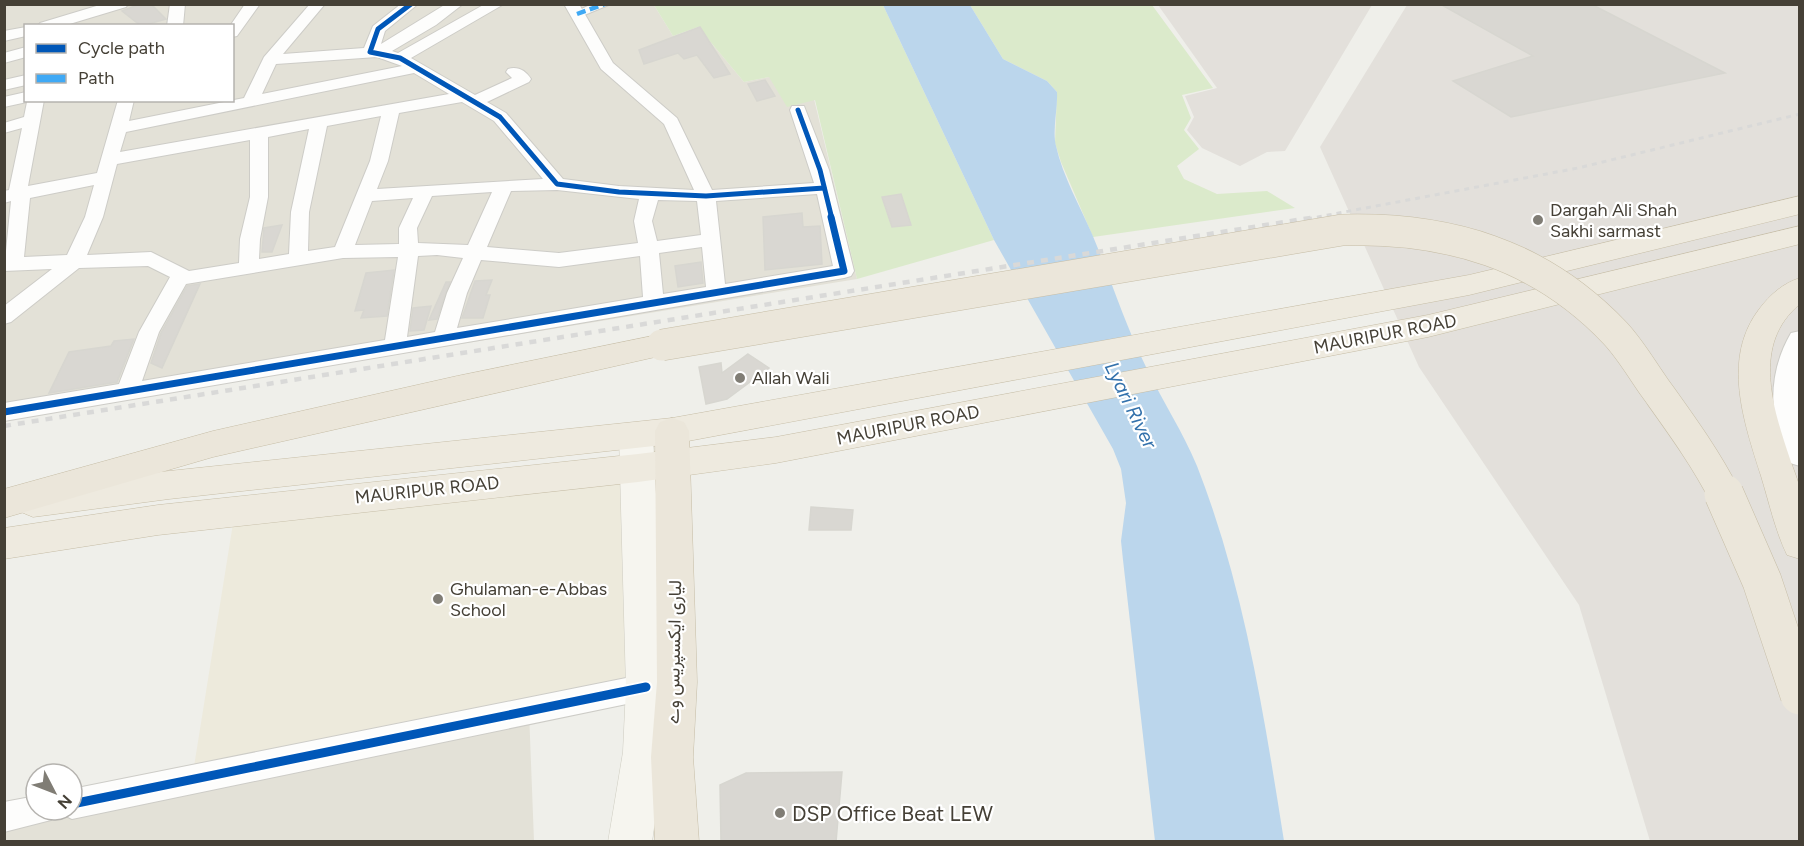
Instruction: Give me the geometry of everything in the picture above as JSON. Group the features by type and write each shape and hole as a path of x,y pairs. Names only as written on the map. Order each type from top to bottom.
{"highway":[{"name":"MAURIPUR ROAD","path":"4,544 655,449 776,411 1399,299 1798,212"},
{"name":"MAURIPUR ROAD","path":"4,505 169,484 655,449 776,450 1428,326 1798,212"},
{"path":"4,505 213,444 457,388 662,345 1342,230 1398,229 1458,239 1508,257 1546,276 1588,307 1617,335 1685,430 1711,471 1738,524 1775,612 1800,695"},
{"path":"1800,288 1787,296 1767,318 1755,348 1752,376 1759,414 1800,544"},
{"name":"لیاری ایکسپریس وے","path":"655,449 677,682 672,757 677,842"}],"main road":[{"path":"630,842 644,752 655,449"}],"street":[{"path":"175,24 178,4"},
{"path":"234,30 253,4"},
{"path":"250,102 270,60 318,4"},
{"path":"374,52 378,29 411,4"},
{"path":"374,52 431,22 456,4"},
{"path":"399,58 497,4"},
{"path":"605,4 574,9 606,66 671,122 706,196 716,291"},
{"path":"54,24 115,8"},
{"path":"4,36 24,31"},
{"path":"270,60 374,52 399,58 500,117 556,184"},
{"path":"4,58 24,53"},
{"path":"119,128 185,108 250,102 416,68"},
{"path":"13,203 106,169 259,134 469,99 523,79 514,72"},
{"path":"4,85 24,80"},
{"path":"4,102 24,97"},
{"path":"36,102 13,203 9,264 151,259 187,278 343,252 437,249 559,260 710,240"},
{"path":"4,317 74,262 94,217 126,102"},
{"path":"4,412 844,271 820,170 798,110"},
{"path":"343,252 379,161 392,111"},
{"path":"4,128 33,120"},
{"path":"298,260 300,212 319,123"},
{"path":"249,268 250,239 259,197 259,134"},
{"path":"4,161 24,158"},
{"path":"365,196 504,185 556,184 619,192 706,196 824,188"},
{"path":"444,338 457,294 504,185"},
{"path":"396,346 409,250 408,228 425,191"},
{"path":"650,193 643,221 649,248 654,302"},
{"path":"127,391 149,332 181,275"},
{"path":"1800,340 1786,380 1785,412 1800,455"},
{"path":"84,802 646,687"},
{"path":"4,818 24,814"}],"shaded area":[{"path":"5,5 654,5 673,36 698,27 744,82 769,77 814,99 857,279 5,419"},
{"path":"1158,5 1372,5 1285,151 1267,152 1240,166 1202,148 1187,130 1194,117 1185,96 1217,88"},
{"path":"1407,5 1799,5 1799,841 1650,841 1579,605 1419,367 1320,147"},
{"name":"Ghulaman-e-Abbas School","path":"662,472 650,686 192,779 235,511"},
{"path":"529,711 534,841 5,842 5,817 24,813 24,822 84,822 84,807"}],"green space":[{"path":"654,5 883,5 994,240 857,279 815,100 787,107 769,77 744,82 698,27 673,36"},
{"path":"970,5 1152,5 1213,88 1182,95 1191,118 1184,130 1199,149 1177,166 1184,179 1217,194 1267,191 1295,208 1093,237 1055,143 1057,92 1047,81 1003,59"}],"water":[{"name":"Lyari River","path":"883,5 970,5 1003,59 1047,81 1057,92 1055,140 1063,169 1092,234 1139,352 1197,466 1228,558 1251,651 1284,841 1155,841 1121,541 1126,503 1121,469 1113,449 994,240"}],"building":[{"path":"140,4 151,4 166,19 138,24 122,11"},
{"path":"1440,4 1591,4 1725,73 1511,117 1453,81 1533,56"},
{"path":"700,27 730,74 714,78 697,55 684,59 678,53 644,64 639,50"},
{"path":"765,80 775,96 757,101 748,84"},
{"path":"901,194 911,225 892,227 882,197"},
{"path":"802,213 803,227 820,226 822,264 765,270 763,217"},
{"path":"282,225 272,252 262,252 264,228"},
{"path":"701,262 703,283 678,287 675,266"},
{"path":"394,270 387,316 361,318 364,310 355,311 366,273"},
{"path":"492,280 486,295 490,295 483,318 462,318 475,281"},
{"path":"446,282 450,282 437,319 429,320"},
{"path":"200,284 162,368 151,363 161,333 187,286"},
{"path":"431,306 424,330 410,331 413,308"},
{"path":"134,339 117,382 49,393 69,352 111,346 114,341"},
{"path":"748,354 769,368 727,399 706,404 699,367 721,363 722,373"},
{"path":"811,507 853,510 851,530 809,530"},
{"name":"DSP Office Beat LEW","path":"842,772 836,842 721,842 720,785 746,773"}],"railway":[{"path":"1307,219 1578,168 1800,114"},
{"path":"4,426 1316,217"}],"marked path":[{"path":"577,14 605,4"}],"cycle path":[{"path":"411,4 378,29 370,52 400,58 500,117 557,184 619,192 706,196 824,188"},
{"path":"4,412 844,271 820,170 798,110"},
{"path":"84,802 646,687"}],"place":[{"name":"Dargah Ali Shah Sakhi sarmast","path":"1538,220"},
{"name":"Allah Wali","path":"740,378"},
{"name":"Ghulaman-e-Abbas School","path":"438,599"},
{"name":"DSP Office Beat LEW","path":"780,813"}]}
